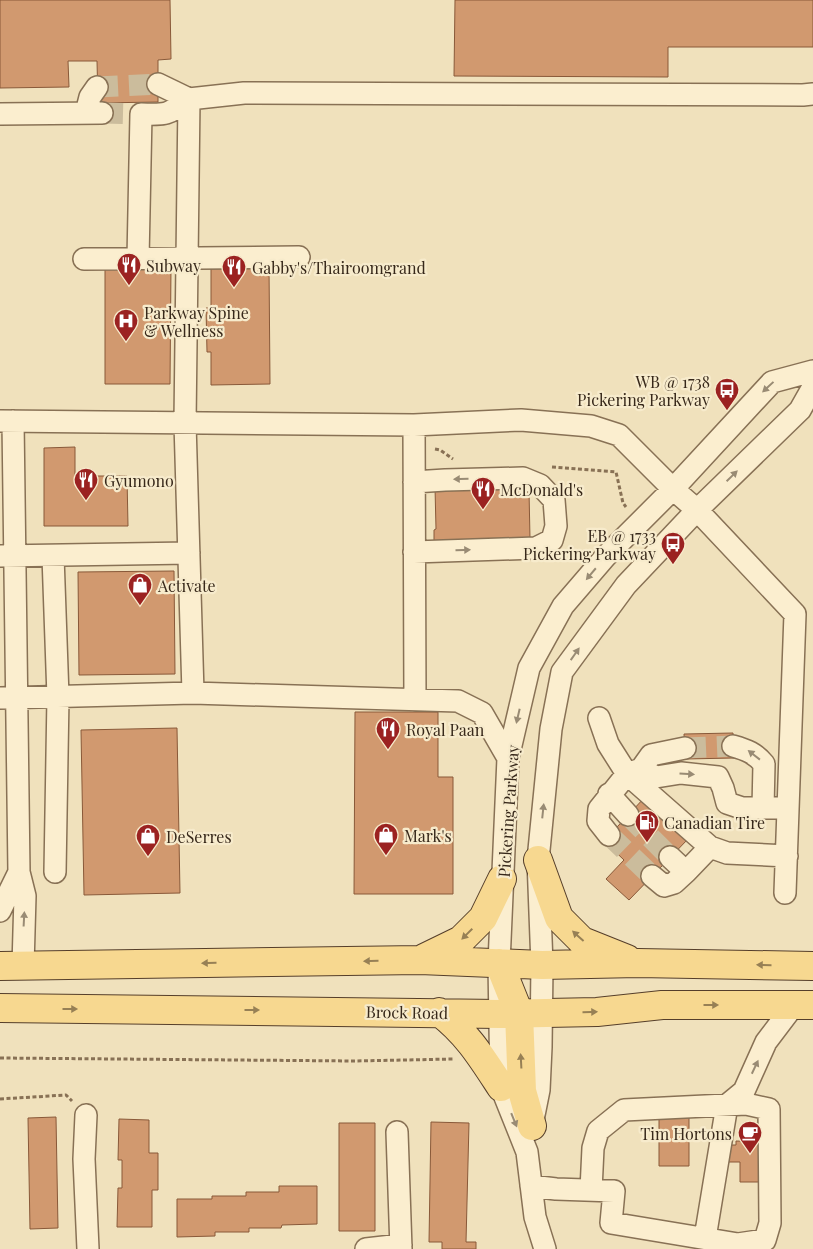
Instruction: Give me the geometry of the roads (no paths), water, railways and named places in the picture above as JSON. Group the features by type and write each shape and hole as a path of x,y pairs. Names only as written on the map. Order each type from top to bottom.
{"main road":[{"path":"538,860 559,918 582,941 638,963"},
{"path":"420,960 461,940 484,918 502,879"},
{"path":"11,1009 11,966 420,960 542,965 638,963 813,966"},
{"path":"499,964 520,1013 522,1091 532,1126"},
{"name":"Brock Road","path":"11,1009 520,1013 597,1012 662,1005 803,1005"},
{"path":"439,1012 454,1023 476,1048 501,1087"}],"street":[{"path":"158,84 189,99"},
{"path":"0,114 94,113 90,97 97,88"},
{"path":"138,259 141,114 162,115 170,113 189,99 244,93 803,96 813,94"},
{"path":"189,99 185,423 193,693"},
{"path":"84,259 299,257"},
{"name":"Pickering Parkway","path":"499,964 508,758 529,668 563,606 606,556 674,489 772,382 813,372"},
{"name":"Pickering Parkway","path":"546,1249 535,1217 527,1152 501,1087 520,1013 542,965 538,860 551,728 562,672 626,585 698,510 800,410 813,388"},
{"path":"11,966 26,896 19,872 8,698 7,421 414,425 521,420 591,426 619,435 698,510 795,614 785,893"},
{"path":"414,425 415,700"},
{"path":"414,482 523,478 540,485 554,500 556,526 552,540 536,548 414,552"},
{"path":"7,556 190,553"},
{"path":"53,556 58,697 55,872"},
{"path":"8,698 193,693 458,701 482,713 508,758"},
{"path":"599,718 608,744 710,847 727,853 787,856"},
{"path":"733,746 749,750 758,756 764,764 763,808"},
{"path":"609,835 598,821 599,809 609,794 651,755 685,748"},
{"path":"634,771 656,777 680,773 718,777 724,788 727,803 742,808 788,808"},
{"path":"609,794 628,815"},
{"path":"652,876 664,886 674,884 710,847"},
{"path":"670,857 686,872"},
{"path":"0,911 19,872"},
{"path":"705,1238 727,1104 744,1091 766,1042 803,1005"},
{"path":"531,1186 556,1190 614,1191 611,1223 738,1244 764,1240 770,1223 769,1109 746,1104 727,1104 624,1110 598,1131 593,1148 591,1190"},
{"path":"86,1115 84,1159 88,1249"},
{"name":"Pickering Parkway","path":"527,1152 532,1126"},
{"path":"366,1249 401,1247 396,1132"}],"tunnel":[{"path":"97,87 158,84"},
{"path":"102,113 141,114"},
{"path":"685,748 733,746"},
{"path":"628,815 670,857"},
{"path":"609,835 652,876"}],"place":[{"name":"Subway","path":"129,286"},
{"name":"Gabby's/Thairoomgrand","path":"234,288"},
{"name":"Parkway Spine & Wellness","path":"126,342"},
{"name":"WB @ 1738 Pickering Parkway","path":"727,411"},
{"name":"Gyumono","path":"86,501"},
{"name":"McDonald's","path":"483,510"},
{"name":"EB @ 1733 Pickering Parkway","path":"673,565"},
{"name":"Activate","path":"140,606"},
{"name":"Royal Paan","path":"388,750"},
{"name":"Canadian Tire","path":"647,843"},
{"name":"Mark's","path":"386,856"},
{"name":"DeSerres","path":"148,857"},
{"name":"Tim Hortons","path":"750,1154"}]}
